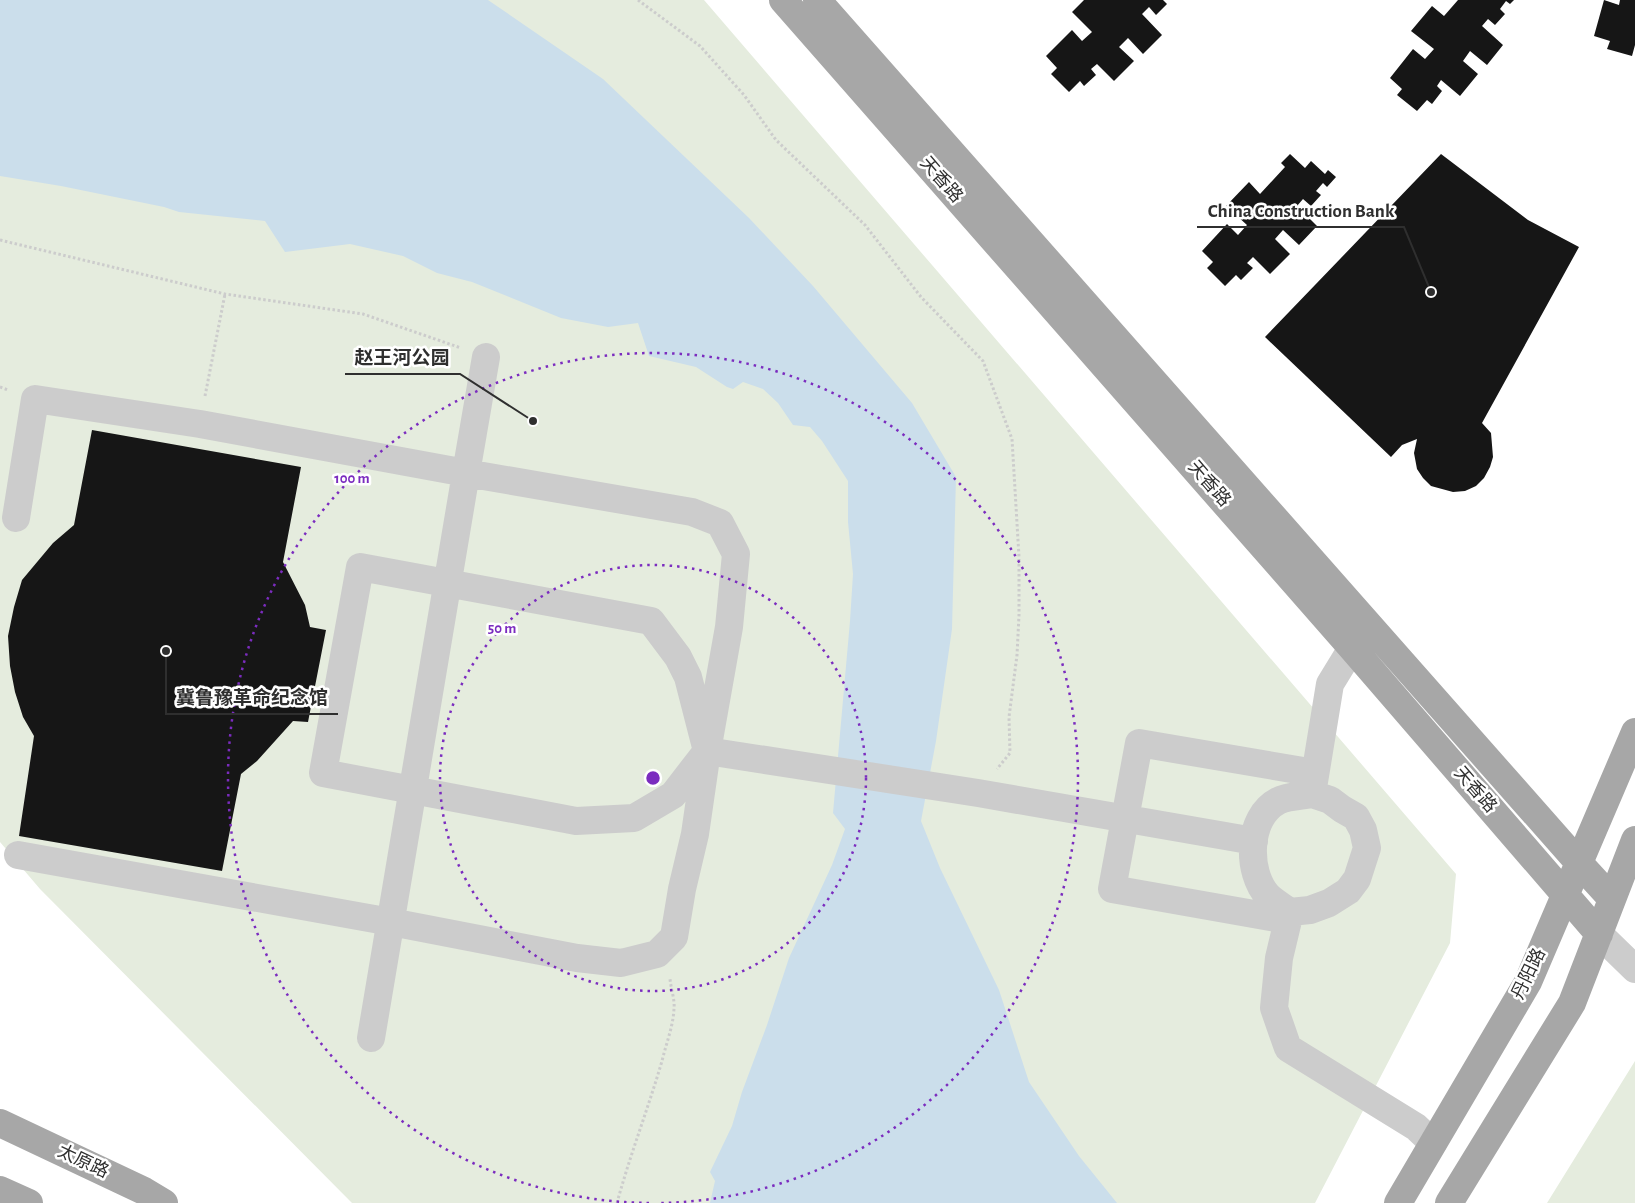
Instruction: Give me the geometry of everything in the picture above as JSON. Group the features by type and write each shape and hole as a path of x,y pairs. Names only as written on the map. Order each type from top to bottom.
{"main road":[{"name":"天香路","path":"783,0 1352,648 1599,934"},
{"name":"天香路","path":"818,0 1612,899"},
{"name":"丹阳路","path":"1398,1203 1528,982 1635,732"},
{"path":"1449,1203 1572,1003 1635,840"},
{"name":"太原路","path":"0,1123 144,1191 164,1203"},
{"path":"0,1190 29,1203"}],"street":[{"path":"372,1038 486,358"},
{"path":"16,518 35,399 200,424 692,512 720,523 736,554 729,627 707,750 695,834 682,889 674,937 657,954 621,963 577,958 391,922 18,855"},
{"path":"360,567 651,621 678,657 688,677 707,750 673,795 634,818 576,820 323,773 360,567"},
{"path":"1313,783 1330,684 1352,648"},
{"path":"1139,743 1313,783 1330,800 1356,817 1363,830 1367,848 1357,879 1348,891 1329,903 1289,916 1112,889 1125,819 1139,743"},
{"path":"707,750 978,793 1254,841"},
{"path":"1289,916 1268,896 1257,877 1253,847 1256,827 1266,809 1313,783"},
{"path":"1289,916 1279,958 1274,1008 1288,1048 1416,1127 1433,1143"},
{"name":"天香路","path":"1599,934 1635,969"}],"path":[{"path":"638,0 700,46 744,95 776,140 865,225 921,297 983,360 1012,439 1019,557 1019,615 1017,655 1009,717 1010,753 978,793"},
{"path":"0,240 225,294 363,314 486,358"},
{"path":"200,424 225,294"},
{"path":"617,1203 629,1159 672,1026 675,1007 671,990 670,968 657,954"}],"shaded area":[{"path":"0,0 704,0 1456,874 1450,943 1315,1203 352,1203 40,889 0,842"},
{"path":"1635,1061 1635,1203 1547,1203"}],"water":[{"path":"0,0 488,0 603,79 749,218 813,286 912,403 956,477 952,629 936,741 921,821 940,868 999,990 1029,1082 1079,1156 1117,1203 710,1203 715,1181 710,1172 732,1126 789,958 832,865 845,829 833,813 853,574 848,522 848,481 822,441 810,427 793,425 778,403 763,389 743,382 733,389 696,367 649,356 638,323 608,327 561,318 472,282 437,273 403,256 350,244 285,252 265,221 179,212 164,207 61,186 0,176"}],"building":[{"path":"1084,0 1163,0 1167,4 1156,15 1149,7 1142,14 1162,35 1143,54 1128,38 1119,47 1134,61 1114,81 1097,64 1091,69 1096,75 1084,86 1080,81 1069,92 1051,74 1057,68 1046,56 1072,30 1082,41 1092,32 1072,12"},
{"path":"1458,0 1514,0 1510,4 1506,1 1500,9 1505,14 1495,25 1488,19 1482,26 1503,45 1487,65 1470,51 1463,61 1478,74 1460,96 1441,80 1437,86 1442,91 1432,104 1427,100 1417,111 1397,95 1402,89 1390,78 1413,49 1425,59 1434,49 1411,31 1432,6 1444,16"},
{"path":"1604,0 1619,5 1620,0 1635,0 1635,45 1632,56 1607,49 1610,41 1594,36"},
{"path":"1290,154 1305,168 1311,161 1325,174 1328,170 1336,177 1327,187 1323,183 1316,191 1321,195 1311,206 1303,199 1297,206 1317,226 1299,245 1283,230 1275,239 1290,254 1270,274 1253,257 1247,263 1253,268 1241,280 1236,275 1225,286 1207,268 1213,262 1202,251 1227,224 1238,235 1247,225 1226,206 1249,182 1260,194 1285,167 1281,163"},
{"path":"1441,154 1528,220 1579,247 1482,423 1491,433 1493,457 1490,467 1484,478 1476,486 1465,491 1453,492 1431,486 1423,478 1417,469 1414,453 1417,439 1402,445 1391,457 1265,337"},
{"path":"92,430 301,467 283,562 305,605 310,627 326,630 308,722 293,721 257,761 241,774 222,871 19,836 34,736 23,717 15,692 10,666 8,636 22,580 53,543 74,525"}],"place":[{"name":"China Construction Bank","path":"1431,292"},
{"name":"赵王河公园","path":"533,421"},
{"name":"冀鲁豫革命纪念馆","path":"166,651"}]}
